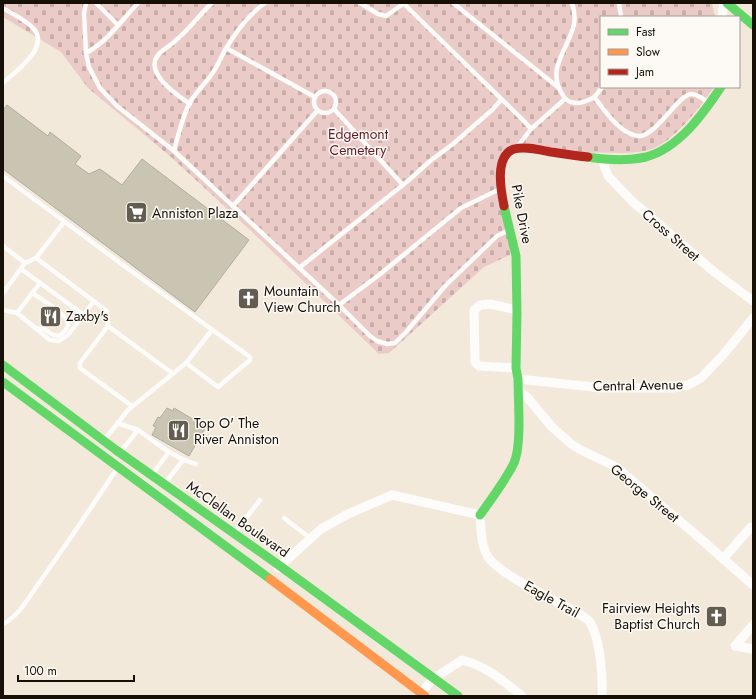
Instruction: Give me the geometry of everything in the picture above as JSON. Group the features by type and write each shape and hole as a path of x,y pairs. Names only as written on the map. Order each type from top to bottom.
{"main road":[{"path":"727,3 753,25"},
{"path":"516,149 529,148 602,159 643,158 659,152 673,144 684,133 720,88"},
{"name":"Pike Drive","path":"480,515 502,483 514,462 518,447 516,254 501,188 502,162 506,155 516,149"},
{"name":"McClellan Boulevard","path":"3,365 120,453 280,566 458,696"},
{"name":"McClellan Boulevard","path":"3,382 269,578 423,694"}],"street":[{"path":"722,16 724,3"},
{"name":"Cross Street","path":"602,159 608,176 632,201 713,271 753,301"},
{"path":"516,368 479,366 475,362 474,310 480,304 490,304 517,310"},
{"name":"Central Avenue","path":"518,379 603,388 672,388 688,385 701,378 753,318"},
{"name":"George Street","path":"518,390 527,397 552,427 570,443 616,467 753,585"},
{"path":"269,578 321,529 348,514 392,495 480,515"},
{"name":"Eagle Trail","path":"480,515 482,539 488,557 497,566 589,621 596,636 600,661 602,696"},
{"path":"723,559 751,527"},
{"path":"753,625 735,646 753,649"},
{"path":"423,694 433,679 462,660 474,663 486,669 522,696"}],"lane":[{"path":"86,3 84,14 86,53 89,67 100,88 118,106 174,151 377,341 386,344 395,343 455,276 497,236 511,230"},
{"path":"96,3 118,25"},
{"path":"86,53 98,47 108,38 138,3"},
{"path":"190,104 166,84 158,75 154,66 157,56 184,32 212,3"},
{"path":"255,3 258,8"},
{"path":"174,151 181,123 196,94 212,74 226,48 241,27 258,8 265,3"},
{"path":"360,3 378,14 386,16 403,3 524,121 531,130"},
{"path":"453,3 559,88"},
{"path":"572,3 574,10 572,31 558,60 556,78 559,88 565,99 571,102 580,102 595,98 601,88"},
{"path":"619,3 621,16"},
{"path":"3,8 32,26 38,33 38,44 30,58 3,83"},
{"path":"226,48 315,97"},
{"path":"324,91 332,93 337,102 334,109 328,114 317,111 314,104 315,97 324,91"},
{"path":"595,98 619,127 628,133 638,136 646,134 671,112 687,95 692,94 709,103"},
{"path":"516,149 531,130 565,99"},
{"path":"299,268 453,144 492,110 501,100"},
{"path":"334,109 402,185"},
{"path":"233,206 317,111"},
{"path":"3,176 212,330 250,356 250,360 218,387 186,363"},
{"path":"338,305 378,275 461,208 501,188"},
{"path":"3,293 25,263 36,258 64,222"},
{"path":"3,246 25,263"},
{"path":"36,258 107,311 108,326 80,363 80,368 132,406"},
{"path":"21,269 84,315"},
{"path":"16,313 40,283"},
{"path":"32,293 64,316 68,323 68,326 60,336 53,336 44,329 35,328"},
{"path":"3,310 16,313 50,340 59,341 68,335 94,301"},
{"path":"108,326 172,373"},
{"path":"97,451 117,423 132,406 186,363 212,330"},
{"path":"117,423 138,430 169,452 183,460 196,464"},
{"path":"120,453 138,430"},
{"path":"151,475 169,452"},
{"path":"164,484 183,460"},
{"path":"3,624 9,621 23,606 118,466"},
{"path":"234,533 260,500"},
{"path":"284,518 310,538"}],"green space":[{"name":"Edgemont Cemetery","path":"3,3 712,3 715,16 600,16 600,88 713,88 696,112 680,129 664,143 649,150 626,153 502,151 510,255 484,267 389,353 379,354 248,228 171,157 88,88 61,52 3,17"}],"building":[{"name":"Anniston Plaza","path":"7,105 48,136 50,132 81,156 75,164 89,174 100,169 122,185 142,159 249,240 195,312 3,169 3,110"},
{"name":"Top O' The River Anniston","path":"167,408 173,411 174,408 206,427 189,456 152,435 156,427 153,426 158,417 160,418"}],"traffic: fast":[{"path":"727,3 753,25"},
{"path":"588,157 625,160 646,157 658,153 689,129 720,88"},
{"path":"480,515 514,463 518,445 519,422 518,379 516,368 516,256 504,206"},
{"path":"3,365 116,450 280,566 458,696"},
{"path":"3,382 270,579"}],"traffic: slow":[{"path":"270,579 425,696"}],"traffic: jam":[{"path":"504,206 501,192 501,166 508,153 514,149 528,148 588,157"}],"place":[{"name":"Anniston Plaza","path":"137,213"},
{"name":"Mountain View Church","path":"248,299"},
{"name":"Zaxby's","path":"50,316"},
{"name":"Top O' The River Anniston","path":"179,431"},
{"name":"Fairview Heights Baptist Church","path":"716,616"}]}
